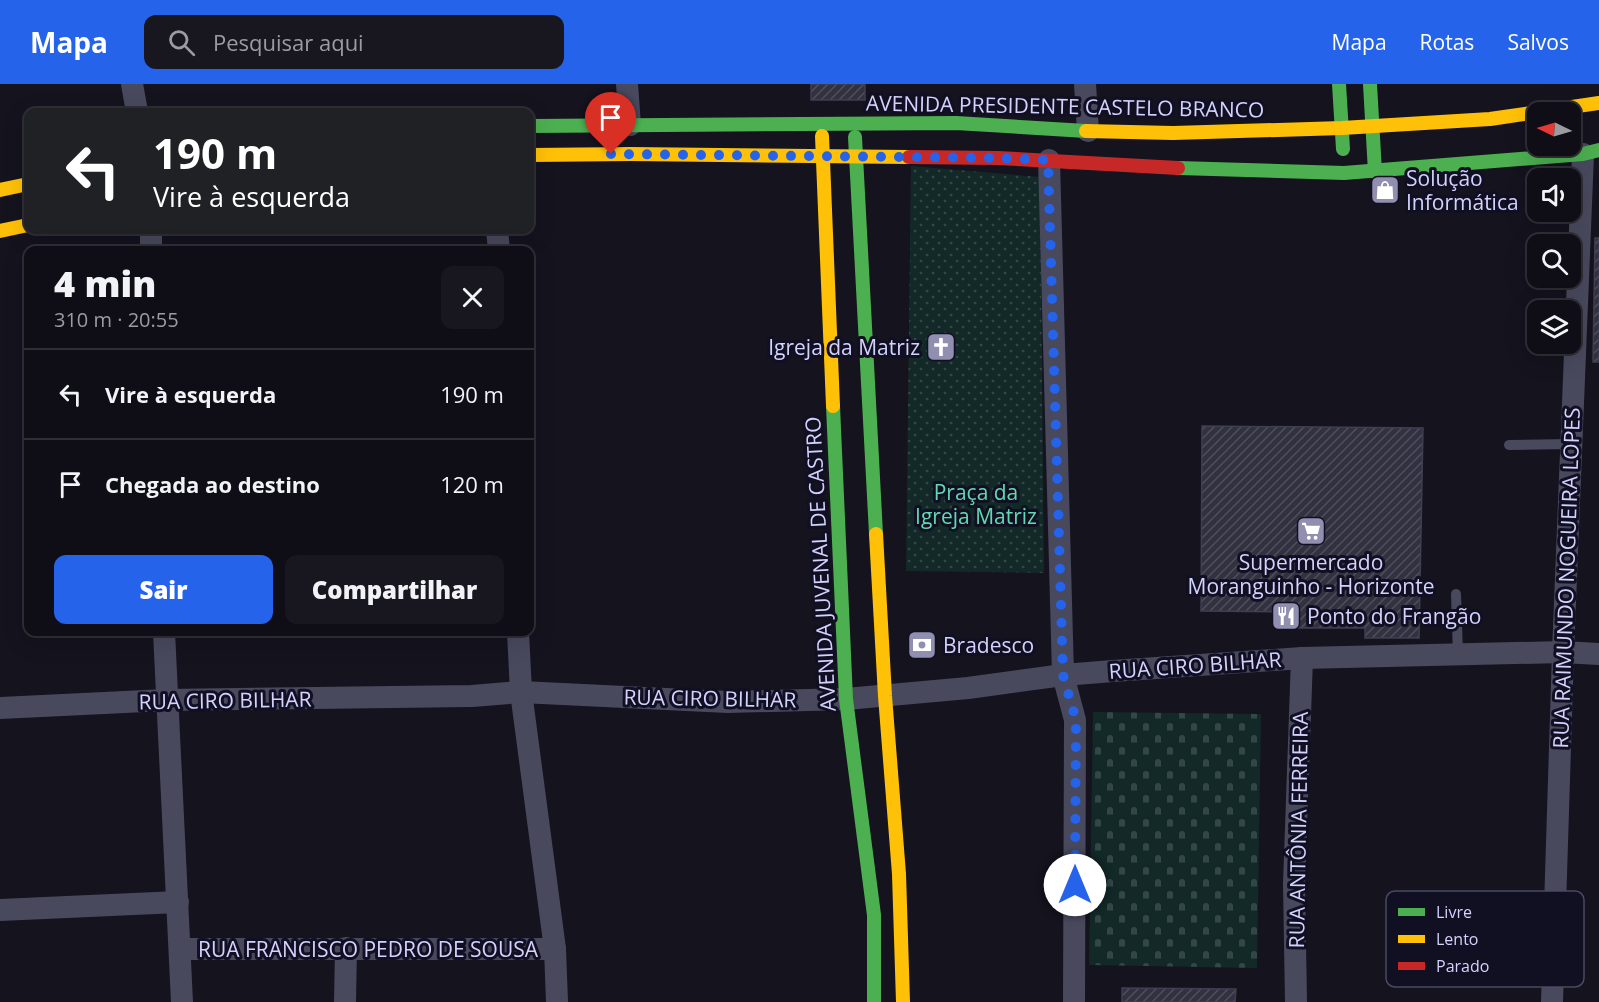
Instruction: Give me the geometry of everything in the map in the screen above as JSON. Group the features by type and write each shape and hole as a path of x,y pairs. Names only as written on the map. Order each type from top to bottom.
{"main road":[{"path":"1338,84 1344,173"},
{"path":"1370,84 1375,172"},
{"name":"AVENIDA PRESIDENTE CASTELO BRANCO","path":"534,126 956,123 1173,133 1342,128 1490,119 1599,103"},
{"name":"AVENIDA JUVENAL DE CASTRO","path":"821,123 846,699 874,915 874,1002"},
{"path":"854,123 885,696 899,874 903,1002"},
{"path":"534,155 631,154 1048,160 1130,167 1344,173 1591,152"},
{"path":"0,190 24,185"},
{"path":"0,231 24,226"}],"street":[{"path":"132,84 136,108"},
{"path":"627,84 630,125"},
{"path":"1085,84 1088,130"},
{"name":"RUA RAIMUNDO NOGUEIRA LOPES","path":"1555,891 1571,444 1591,152"},
{"path":"1048,160 1063,675 1076,720 1074,1002"},
{"path":"164,636 182,1002"},
{"path":"518,636 521,692 555,949 557,1002"},
{"name":"RUA CIRO BILHAR","path":"0,708 166,700 461,696 521,692 728,702 846,699 968,688 1063,675 1302,658 1563,652 1599,654"},
{"name":"RUA ANTÔNIA FERREIRA","path":"1296,1002 1294,884 1302,658"},
{"path":"0,910 178,902"},
{"path":"345,1002 346,948"},
{"name":"RUA FRANCISCO PEDRO DE SOUSA","path":"180,949 555,949"},
{"name":"RUA RAIMUNDO NOGUEIRA LOPES","path":"1552,987 1552,1002"}],"lane":[{"path":"1509,444 1571,444"},
{"path":"1456,594 1458,654"}],"green space":[{"name":"Praça da Igreja Matriz","path":"911,166 1040,177 1044,573 906,571"},
{"path":"1093,712 1261,714 1257,968 1089,965"}],"building":[{"path":"811,84 865,84 865,100 811,100"},
{"path":"1595,238 1599,238 1599,362 1593,362"},
{"name":"Supermercado Moranguinho - Horizonte","path":"1202,426 1423,428 1419,638 1365,638 1365,628 1296,628 1297,612 1201,611"},
{"path":"1122,988 1236,989 1235,1002 1122,1002"}],"traffic: fast":[{"path":"1339,84 1343,149"},
{"path":"1370,84 1375,172"},
{"path":"534,126 956,123 1086,131"},
{"path":"855,137 876,534"},
{"path":"1178,168 1344,173 1583,154 1599,150"},
{"path":"833,406 846,699 874,915 874,1002"}],"traffic: slow":[{"path":"1086,131 1173,133 1342,128 1490,119 1599,103"},
{"path":"822,136 833,406"},
{"path":"534,155 909,157"},
{"path":"0,190 24,185"},
{"path":"0,231 24,226"},
{"path":"876,534 885,696 899,874 903,1002"}],"traffic: jam":[{"path":"909,157 998,158 1178,168"}],"place":[{"name":"Solução Informática","path":"1385,190"},
{"name":"Igreja da Matriz","path":"941,347"},
{"name":"Supermercado Moranguinho - Horizonte","path":"1311,531"},
{"name":"Ponto do Frangão","path":"1286,616"},
{"name":"Bradesco","path":"922,645"}],"route":[{"path":"611,154 1048,160 1063,675 1076,720 1075,885"}]}
